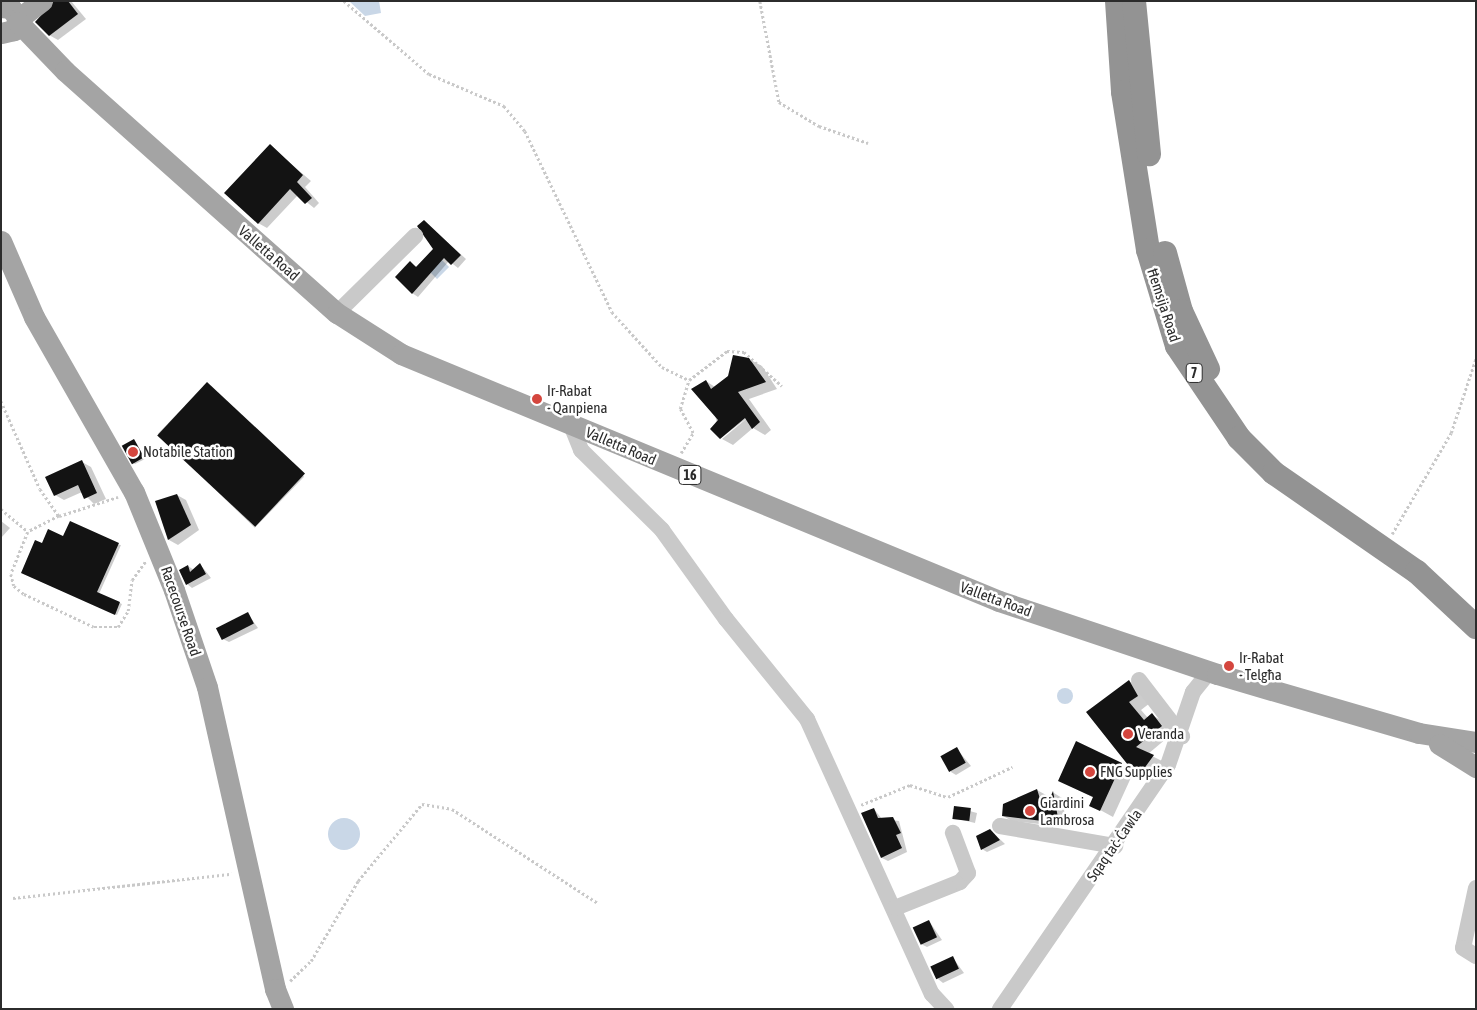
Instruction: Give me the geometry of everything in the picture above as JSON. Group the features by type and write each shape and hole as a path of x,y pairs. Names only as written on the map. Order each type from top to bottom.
{"highway":[{"name":"Ħemsija Road","path":"1118,1 1123,92 1148,250 1177,346 1240,438 1274,473 1417,572 1476,627"},
{"name":"Ħemsija Road","path":"1134,1 1139,79 1168,268 1199,354 1253,435 1296,477 1388,540 1476,607"}],"main road":[{"path":"12,17 42,1"},
{"name":"Valletta Road","path":"12,17 50,57 337,313 401,354 999,601 1209,672 1419,733 1476,742"},
{"name":"Racecourse Road","path":"1,242 34,317 134,492 161,554 207,687 275,989 283,1009"},
{"name":"Valletta Road","path":"1419,733 1476,767"}],"street":[{"path":"337,313 415,236"},
{"path":"571,425 581,450 662,530 726,619 807,719 895,908 932,994 946,1009"},
{"name":"Sqaq taċ-Ċawla","path":"1000,1009 1056,922 1115,846 1168,765 1182,736 1193,692 1209,672"},
{"path":"1139,680 1182,736"},
{"path":"1000,826 1115,846"},
{"path":"895,908 960,882 968,873 953,833"},
{"path":"1476,888 1463,948 1476,956"}],"path":[{"path":"344,1 429,74 504,106 525,131 612,312 662,367 689,380"},
{"path":"760,1 779,102 820,126 868,144"},
{"path":"672,467 693,434 680,409 689,380 728,351 744,352 782,386"},
{"path":"1388,540 1451,433 1476,358"},
{"path":"1,401 40,488 58,516"},
{"path":"134,492 58,516 28,532 11,574 14,586 94,627 118,627 125,622 132,580 140,566 161,554"},
{"path":"1,509 28,532"},
{"path":"850,810 910,785 948,797 1012,767"},
{"path":"275,989 311,961 358,881 422,804 452,809 598,903"},
{"path":"12,898 249,872"}],"water":[{"path":"349,1 379,1 381,13 365,16"},
{"path":"442,260 449,267 437,279 430,272"},
{"path":"1065,688 1073,696 1065,704 1057,696"},
{"path":"344,818 356,822 360,834 356,846 344,850 332,846 328,834 332,822"}],"building":[{"path":"54,1 68,1 78,14 49,36 35,22"},
{"path":"270,144 303,175 297,182 312,198 305,204 290,189 258,224 224,193"},
{"path":"424,220 461,255 451,265 444,258 412,294 395,277 410,261 416,267 433,249 417,226"},
{"path":"733,355 749,358 766,382 738,392 760,422 752,429 745,418 720,439 710,429 718,420 691,389 706,380 711,389 728,376"},
{"path":"207,382 305,473 255,527 157,435"},
{"name":"Notabile Station","path":"134,439 144,457 132,464 122,446"},
{"path":"82,460 97,493 84,499 78,485 54,496 45,477"},
{"path":"177,494 191,525 168,540 155,501"},
{"path":"70,521 119,543 97,592 120,602 115,615 21,573 35,540 42,543 48,529 63,536"},
{"path":"200,563 206,574 186,585 179,570 188,565 190,572"},
{"path":"248,612 254,624 222,640 216,628"},
{"name":"Veranda","path":"1129,680 1138,696 1129,702 1144,720 1152,713 1162,726 1136,747 1154,755 1143,770 1128,765 1086,712"},
{"name":"FNG Supplies","path":"1076,741 1122,763 1100,811 1089,806 1093,797 1058,781"},
{"path":"957,747 966,763 949,772 940,756"},
{"name":"Giardini Lambrosa","path":"1037,789 1044,812 1053,791 1059,823 1002,816 1003,804"},
{"path":"954,806 971,808 969,821 952,819"},
{"path":"874,808 878,818 893,817 901,833 896,835 902,848 881,858 861,813"},
{"path":"990,829 1000,840 981,850 976,836"},
{"path":"929,920 937,937 921,945 913,928"},
{"path":"953,956 959,969 936,979 930,967"}],"place":[{"name":"Ir-Rabat - Qanpiena","path":"537,399"},
{"name":"Notabile Station","path":"133,452"},
{"name":"Ir-Rabat - Telgħa","path":"1229,666"},
{"name":"Veranda","path":"1128,734"},
{"name":"FNG Supplies","path":"1090,772"},
{"name":"Giardini Lambrosa","path":"1030,811"}]}
